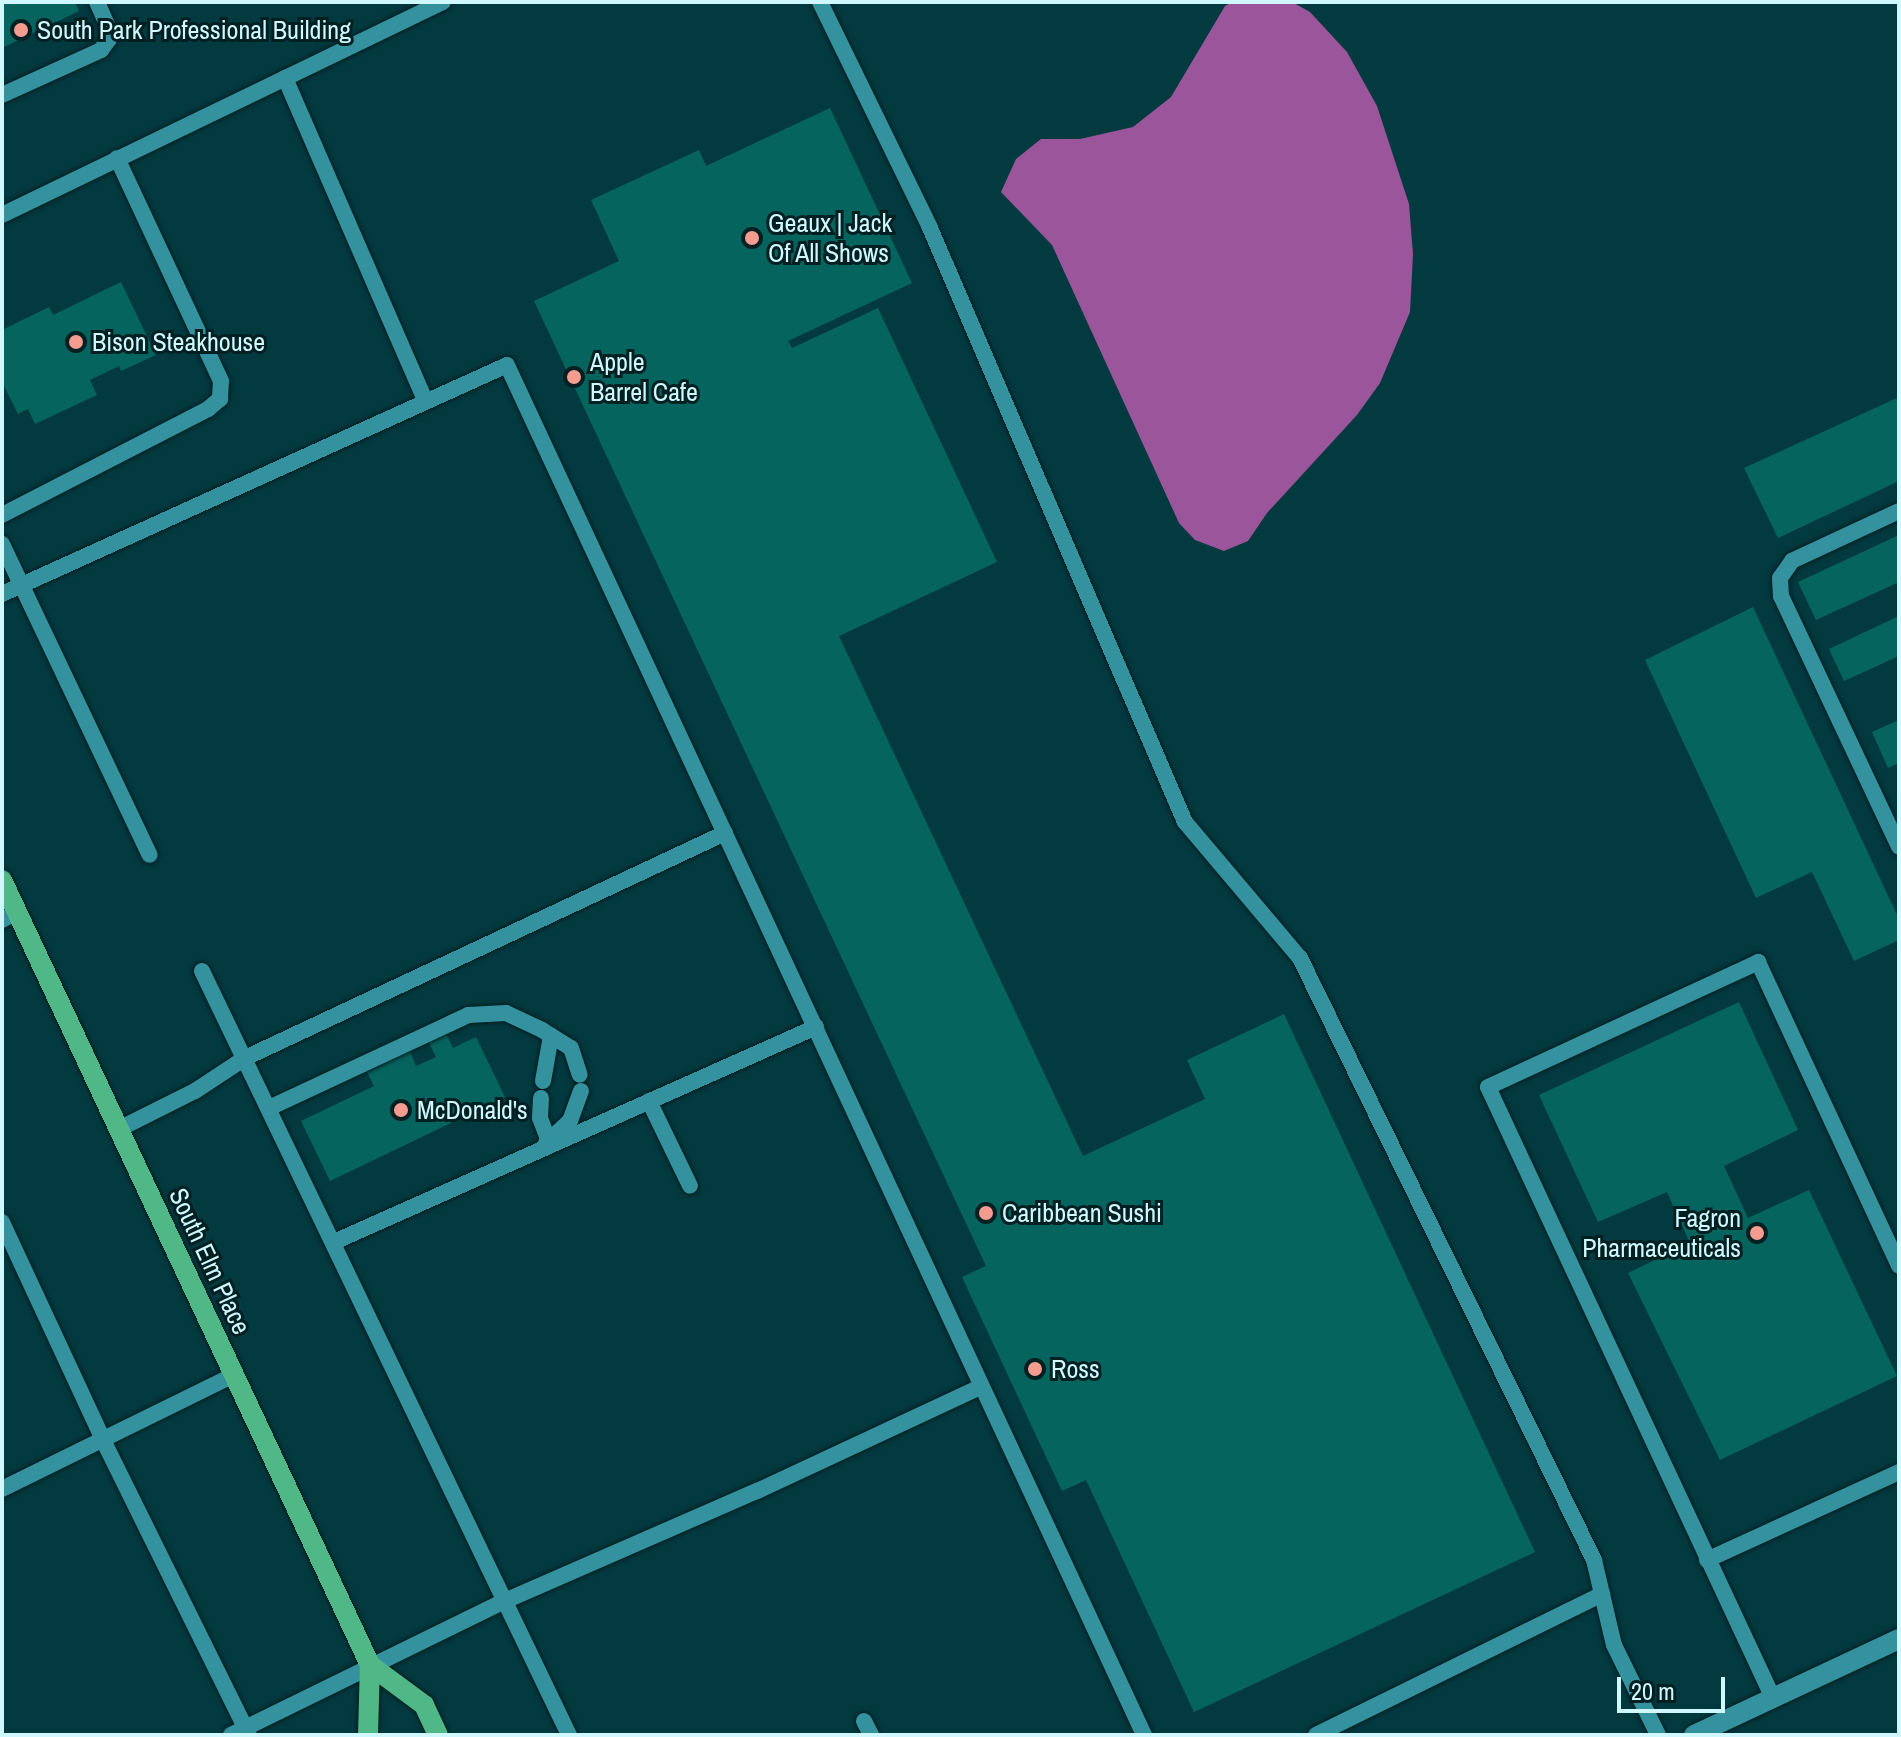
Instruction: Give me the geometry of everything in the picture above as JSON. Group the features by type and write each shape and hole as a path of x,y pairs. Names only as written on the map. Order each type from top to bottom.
{"main road":[{"name":"South Elm Place","path":"2,880 10,916 119,1129 370,1665 368,1735"},
{"path":"1694,1735 1899,1639"},
{"name":"South Elm Place","path":"370,1665 424,1705 438,1735"}],"lane":[{"path":"2,95 101,50 109,39 109,29 97,2"},
{"path":"2,215 443,2"},
{"path":"820,2 930,228 1185,822 1300,958 1594,1560 1614,1645 1658,1735"},
{"path":"285,78 426,402"},
{"path":"2,515 208,409 220,399 221,381 117,158"},
{"path":"2,594 507,365 1144,1735"},
{"path":"1899,511 1792,561 1780,578 1781,596 1899,847"},
{"path":"2,544 150,855"},
{"path":"119,1129 195,1091 245,1058 725,833"},
{"path":"1773,1698 1488,1087 1758,962 1899,1266"},
{"path":"202,971 569,1735"},
{"path":"269,1108 468,1015 506,1013 571,1048 580,1083 570,1121 546,1143"},
{"path":"334,1242 546,1143 816,1027"},
{"path":"546,1143 540,1118 551,1036"},
{"path":"649,1101 690,1186"},
{"path":"2,1222 103,1440 248,1731"},
{"path":"2,1489 234,1375"},
{"path":"231,1735 248,1731 370,1665 505,1601 757,1491 980,1387"},
{"path":"1707,1560 1899,1472"},
{"path":"1316,1735 1602,1594"}],"shaded area":[{"path":"1232,2 1292,2 1310,12 1347,52 1377,106 1409,204 1413,254 1410,312 1380,383 1357,415 1267,513 1248,541 1224,551 1195,540 1179,523 1052,245 1001,192 1016,159 1041,139 1080,139 1133,127 1171,97 1225,6"}],"building":[{"name":"South Park Professional Building","path":"2,2 75,2 79,11 2,48"},
{"path":"830,108 912,283 788,341 792,348 878,308 997,562 839,636 1083,1156 1205,1099 1187,1060 1284,1014 1535,1552 1194,1712 1086,1480 1062,1491 962,1277 986,1266 534,301 619,261 591,200 699,150 706,166"},
{"name":"Bison Steakhouse","path":"121,282 156,355 121,371 119,366 90,380 97,395 35,424 28,409 18,414 2,382 2,330 49,307 53,315"},
{"path":"1899,397 1899,481 1778,538 1744,468"},
{"path":"1899,535 1899,582 1816,620 1798,582"},
{"path":"1753,607 1899,919 1899,940 1854,961 1812,872 1756,898 1645,660"},
{"path":"1899,616 1899,656 1844,681 1829,649"},
{"path":"1899,720 1899,763 1888,768 1872,732"},
{"name":"Fagron Pharmaceuticals","path":"1739,1002 1798,1130 1724,1166 1748,1218 1809,1190 1897,1376 1720,1460 1628,1273 1690,1243 1667,1192 1598,1222 1539,1095"},
{"name":"McDonald's","path":"445,1031 453,1048 476,1037 505,1097 330,1181 301,1121 374,1086 367,1072 410,1051 416,1066 436,1057 427,1039"}],"place":[{"name":"South Park Professional Building","path":"21,30"},
{"name":"Geaux | Jack Of All Shows","path":"752,238"},
{"name":"Bison Steakhouse","path":"76,342"},
{"name":"Apple Barrel Cafe","path":"574,377"},
{"name":"McDonald's","path":"401,1110"},
{"name":"Caribbean Sushi","path":"986,1213"},
{"name":"Fagron Pharmaceuticals","path":"1757,1233"},
{"name":"Ross","path":"1035,1369"}]}
